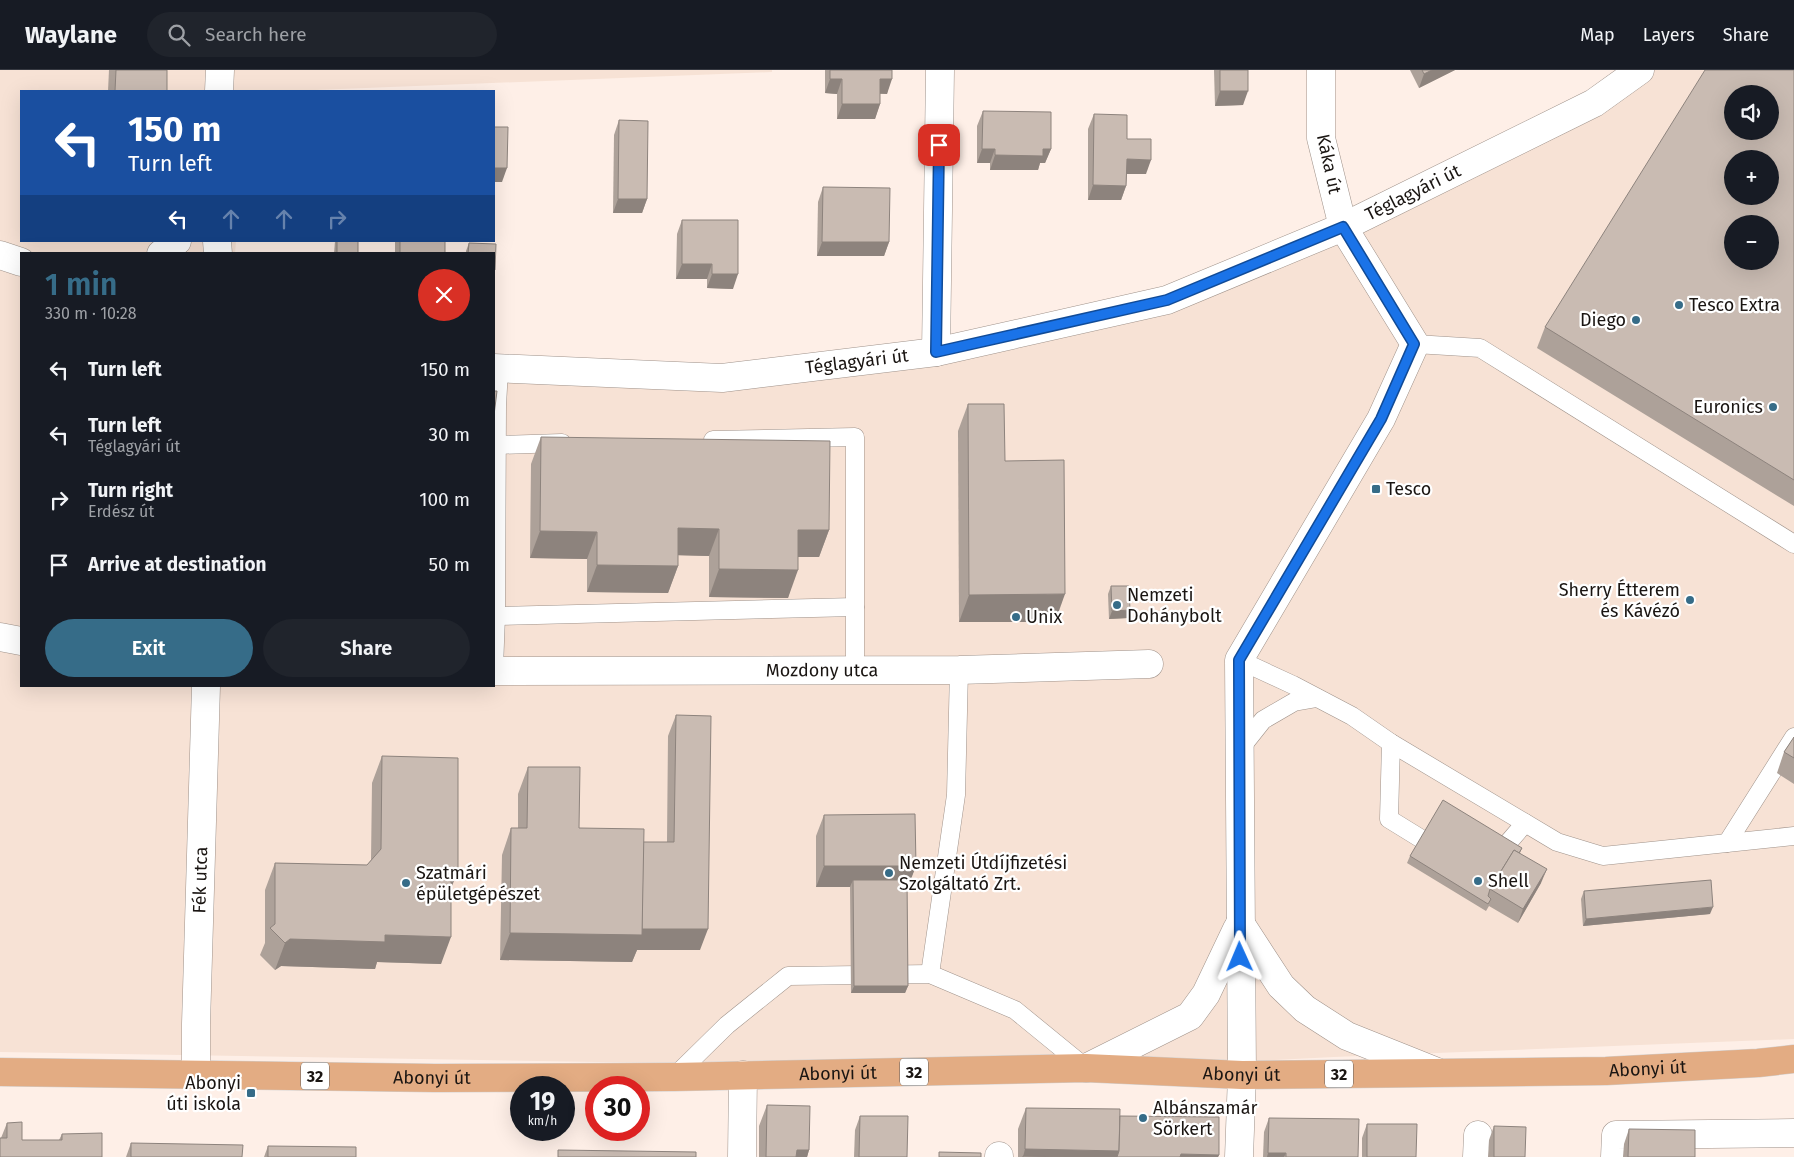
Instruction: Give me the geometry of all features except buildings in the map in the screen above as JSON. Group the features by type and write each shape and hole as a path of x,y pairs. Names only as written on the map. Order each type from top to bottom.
{"main road":[{"name":"Abonyi út","path":"0,1072 435,1078 674,1077 1086,1068 1242,1075 1606,1071 1794,1059"}],"street":[{"path":"219,90 220,70"},
{"path":"936,352 940,70"},
{"name":"Káka út","path":"1321,70 1321,138 1343,227 1414,344"},
{"name":"Téglagyári út","path":"496,368 722,378 936,352 1167,300 1343,227 1594,103 1636,72"},
{"path":"163,252 176,242"},
{"path":"0,255 20,262"},
{"path":"1239,1157 1242,1075 1239,660 1381,419 1414,344"},
{"path":"0,637 20,641"},
{"name":"Mozdony utca","path":"495,669 958,670 1149,664"},
{"name":"Fék utca","path":"196,1075 206,687"},
{"path":"1086,1068 1190,1016 1206,994 1240,923"},
{"path":"1240,923 1281,986 1305,1009 1347,1036 1437,1072"},
{"path":"742,1157 743,1075"},
{"path":"1615,1146 1794,1133"}],"lane":[{"path":"1414,344 1480,348 1794,544"},
{"path":"496,368 495,414 498,445 495,617 855,608"},
{"path":"696,440 856,436 855,670"},
{"path":"498,445 577,443"},
{"path":"1239,660 1352,716 1391,743 1558,842 1603,856 1794,836"},
{"path":"930,974 956,795 958,670"},
{"path":"1240,748 1263,720 1294,702 1317,698"},
{"path":"1726,843 1794,736"},
{"path":"1391,743 1389,818 1455,860"},
{"path":"1486,868 1525,823"},
{"path":"674,1077 727,1025 788,976 930,974 1015,1010 1086,1068"}],"shaded area":[{"path":"0,70 772,70 772,72 315,90 20,90 20,242 236,242 235,252 20,252 20,687 495,687 495,360 710,378 1157,305 1574,114 1619,70 1794,70 1794,1039 1334,1057 1086,1070 0,1052"}],"place":[{"name":"Tesco Extra","path":"1679,305"},
{"name":"Diego","path":"1636,320"},
{"name":"Euronics","path":"1773,407"},
{"name":"Tesco","path":"1376,489"},
{"name":"Sherry Étterem és Kávézó","path":"1690,600"},
{"name":"Nemzeti Dohánybolt","path":"1117,605"},
{"name":"Unix","path":"1016,617"},
{"name":"Nemzeti Útdíjfizetési Szolgáltató Zrt.","path":"889,873"},
{"name":"Shell","path":"1478,881"},
{"name":"Szatmári épületgépészet","path":"406,883"},
{"name":"Abonyi úti iskola","path":"251,1093"},
{"name":"Albánszamár Sörkert","path":"1143,1118"}],"route":[{"path":"939,145 936,352 1167,300 1343,227 1414,344 1381,419 1239,660 1240,957"}]}
